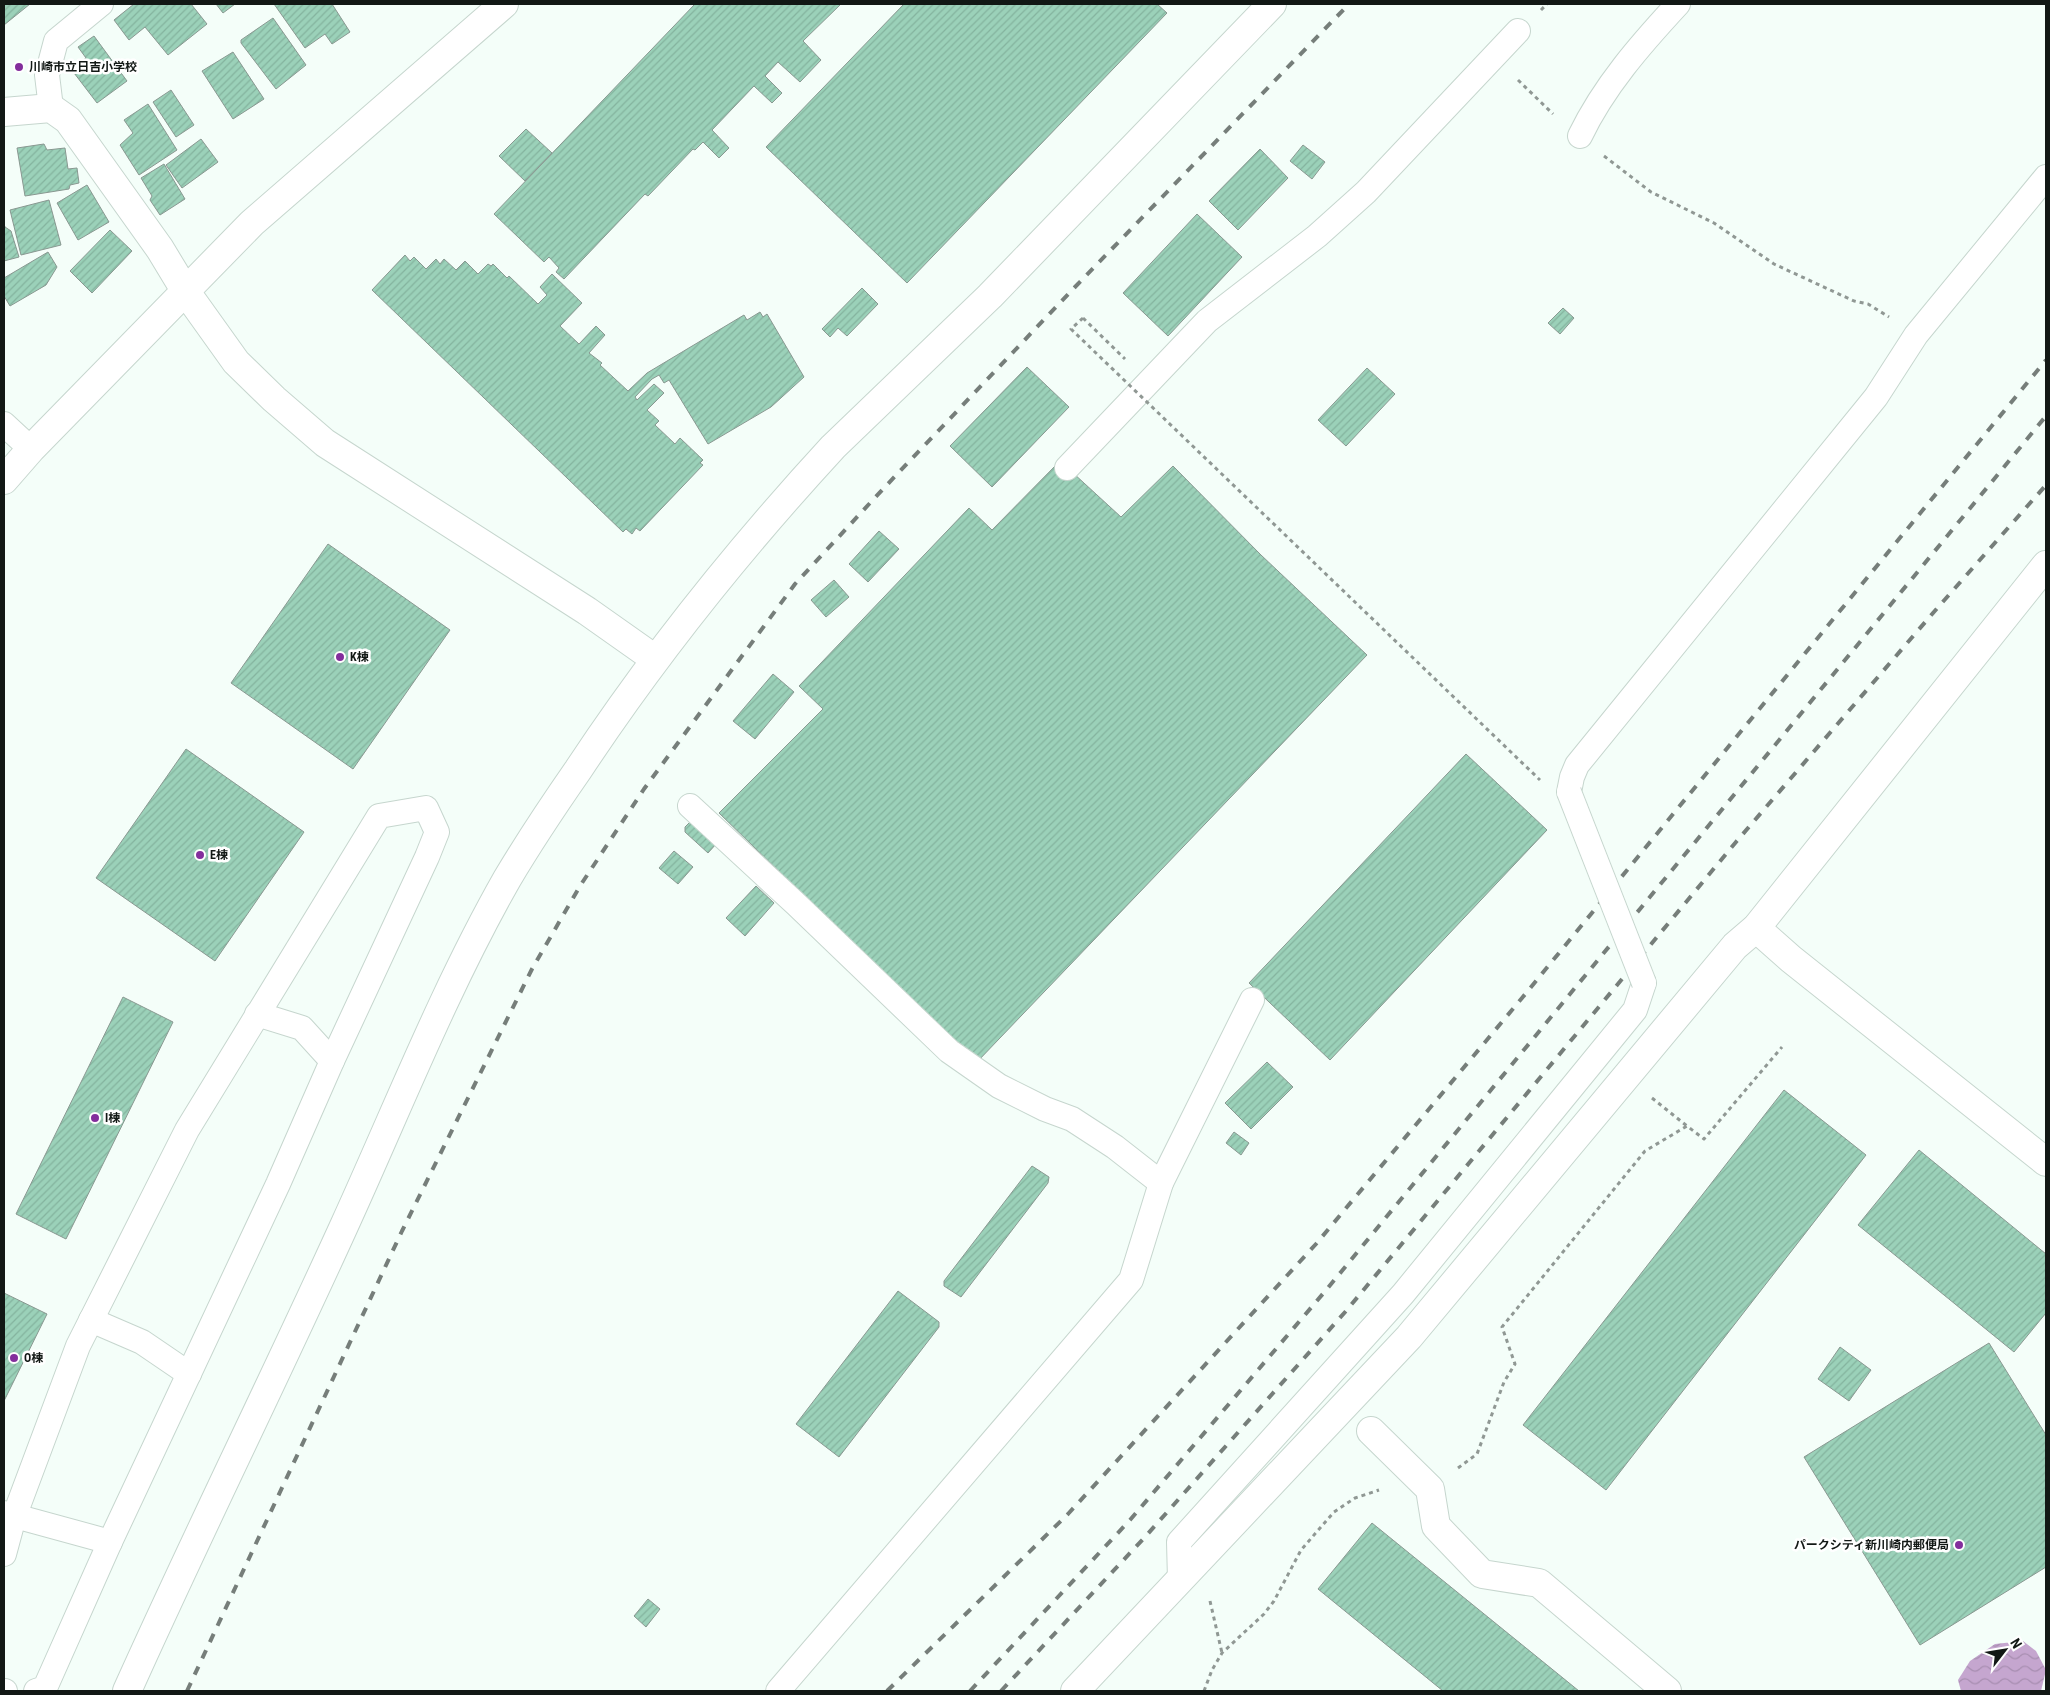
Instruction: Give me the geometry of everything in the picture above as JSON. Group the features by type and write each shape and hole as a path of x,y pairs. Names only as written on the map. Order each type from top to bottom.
{"street":[{"path":"4,480 31,448 252,223 504,4"},
{"path":"127,1691 338,1240 462,968 507,880 611,720 654,659 778,507 834,447 990,296 1272,4"},
{"path":"4,112 51,108 68,120 236,362 274,399 325,443 587,611 654,659"},
{"path":"1075,1691 1409,1337 1735,946 1756,928 2046,565"},
{"path":"1756,928 1790,959 2046,1162"},
{"path":"1371,1431 1424,1483 1436,1526 1482,1574 1539,1583 1667,1691"}],"lane":[{"path":"51,108 47,75 56,41 101,4"},
{"path":"1580,136 1593,110 1624,66 1678,4"},
{"path":"1067,468 1207,321 1317,236 1366,192 1518,31"},
{"path":"1180,1580 1179,1542 1403,1294 1635,1010 1644,983 1569,792 1577,765 1876,397 1916,335 2046,178"},
{"path":"4,424 31,448"},
{"path":"690,806 796,904 949,1051 999,1086 1045,1109 1072,1119 1115,1147 1161,1183"},
{"path":"4,1554 9,1515 78,1346 187,1130 379,816 426,808 437,832 423,866 44,1688 36,1691"},
{"path":"778,1691 1131,1280 1161,1183 1252,1000"},
{"path":"258,1014 302,1028 332,1061"},
{"path":"91,1320 142,1342 190,1374"},
{"path":"9,1515 110,1542"}],"path":[{"path":"1547,4 1518,31 1507,70 1552,113 1651,192 1714,223 1774,264 1854,301 1868,304 1916,335"},
{"path":"1128,362 1083,318 1071,329 1550,789 1569,792"},
{"path":"1650,1096 1704,1139 1782,1047"},
{"path":"1204,1691 1212,1670 1222,1653 1264,1614 1274,1601 1301,1550 1334,1512 1355,1498 1424,1483 1477,1454 1504,1382 1515,1364 1502,1327 1645,1152 1687,1126"},
{"path":"1209,1600 1222,1653"}],"water":[{"path":"2023,1641 2036,1651 2046,1670 2041,1691 1961,1691 1958,1680 1970,1661 1995,1644"}],"building":[{"path":"4,4 30,4 4,25"},
{"path":"134,4 191,4 207,24 168,55 145,27 129,40 114,20"},
{"path":"216,4 235,4 223,13"},
{"path":"274,4 332,4 350,32 332,44 325,34 305,48"},
{"path":"695,4 841,4 803,41 821,60 800,82 778,62 765,76 782,93 772,103 754,86 712,130 729,148 719,158 703,142 695,150 693,149 648,196 645,194 564,279 556,272 559,268 549,257 544,262 494,214"},
{"path":"904,4 1157,4 1167,13 907,283 766,147"},
{"path":"273,18 306,65 276,89 241,43 241,40"},
{"path":"94,36 127,81 97,103 71,69 86,58 78,47"},
{"path":"233,52 264,99 233,119 202,71"},
{"path":"171,90 194,125 176,137 153,102"},
{"path":"148,104 177,150 139,175 120,145 133,133 124,120"},
{"path":"526,129 552,153 525,181 499,156"},
{"path":"201,139 218,162 182,188 166,165"},
{"path":"44,144 47,150 65,148 68,169 77,168 79,183 70,185 69,189 25,196 17,148"},
{"path":"1303,145 1325,162 1312,179 1290,161"},
{"path":"1260,149 1288,178 1238,230 1209,201"},
{"path":"164,164 185,199 160,215 150,200 152,196 141,178"},
{"path":"87,185 109,222 78,240 57,203"},
{"path":"49,200 61,245 21,255 10,210"},
{"path":"1197,214 1242,257 1168,336 1123,293"},
{"path":"4,224 11,231 19,257 4,261"},
{"path":"110,230 132,251 92,293 70,271"},
{"path":"48,252 57,267 46,285 10,306 4,296 4,278"},
{"path":"405,255 410,261 414,257 426,269 436,259 440,264 444,259 456,270 465,261 478,274 488,264 491,266 493,264 507,278 509,276 538,304 547,295 540,287 552,274 582,303 560,326 579,344 596,326 605,335 589,353 602,363 600,365 628,391 647,373 744,315 747,320 760,312 763,317 767,314 804,377 771,407 708,444 669,380 664,383 659,375 652,379 635,397 637,400 654,384 664,393 647,410 659,421 655,425 675,444 680,438 703,460 700,463 703,465 640,531 636,528 632,534 626,529 623,532 372,290"},
{"path":"862,288 878,304 847,336 838,328 830,337 822,329"},
{"path":"1563,308 1574,318 1560,334 1548,323"},
{"path":"1027,367 1069,407 992,487 950,446"},
{"path":"1367,368 1395,394 1346,446 1318,420"},
{"path":"1060,461 1121,517 1173,466 1261,555 1367,655 976,1063 719,813 823,709 799,686 969,508 992,530"},
{"path":"879,531 899,549 868,582 849,564"},
{"name":"K棟","path":"328,544 450,630 353,769 231,683"},
{"path":"834,580 849,597 826,617 811,600"},
{"path":"773,674 794,692 755,739 733,721"},
{"name":"E棟","path":"186,749 304,832 215,961 96,878"},
{"path":"1466,754 1547,830 1330,1060 1249,983"},
{"path":"692,820 717,843 708,853 685,832 685,827"},
{"path":"674,851 693,867 678,884 659,868"},
{"path":"756,886 774,903 745,936 726,918"},
{"name":"I棟","path":"123,997 173,1022 66,1239 16,1214"},
{"path":"1267,1062 1293,1087 1251,1129 1225,1103"},
{"path":"1784,1090 1866,1155 1606,1490 1523,1425"},
{"path":"1234,1132 1249,1143 1241,1155 1226,1143"},
{"path":"1919,1150 2046,1254 2046,1313 2014,1352 1858,1225"},
{"path":"1032,1166 1049,1177 1048,1183 961,1297 944,1286 944,1281"},
{"path":"898,1291 939,1322 939,1327 839,1457 796,1424"},
{"name":"O棟","path":"4,1293 47,1314 4,1401"},
{"path":"1989,1343 2046,1435 2046,1567 1920,1645 1804,1457"},
{"path":"1840,1347 1871,1370 1849,1401 1818,1379"},
{"path":"1372,1523 1579,1691 1443,1691 1318,1589"},
{"path":"648,1599 660,1609 646,1627 634,1616"}],"railway":[{"path":"187,1691 402,1231 532,969 580,886 644,789 795,584 1075,287 1349,4"},
{"path":"887,1691 1068,1514 1316,1244 1522,998 2046,360"},
{"path":"970,1691 1130,1520 1327,1289 2046,416"},
{"path":"1001,1691 1145,1537 1346,1311 1736,842 2046,485"}],"place":[{"name":"川崎市立日吉小学校","path":"19,67"},
{"name":"K棟","path":"340,657"},
{"name":"E棟","path":"200,855"},
{"name":"I棟","path":"95,1118"},
{"name":"O棟","path":"14,1358"},
{"name":"パークシティ新川崎内郵便局","path":"1959,1545"}]}
